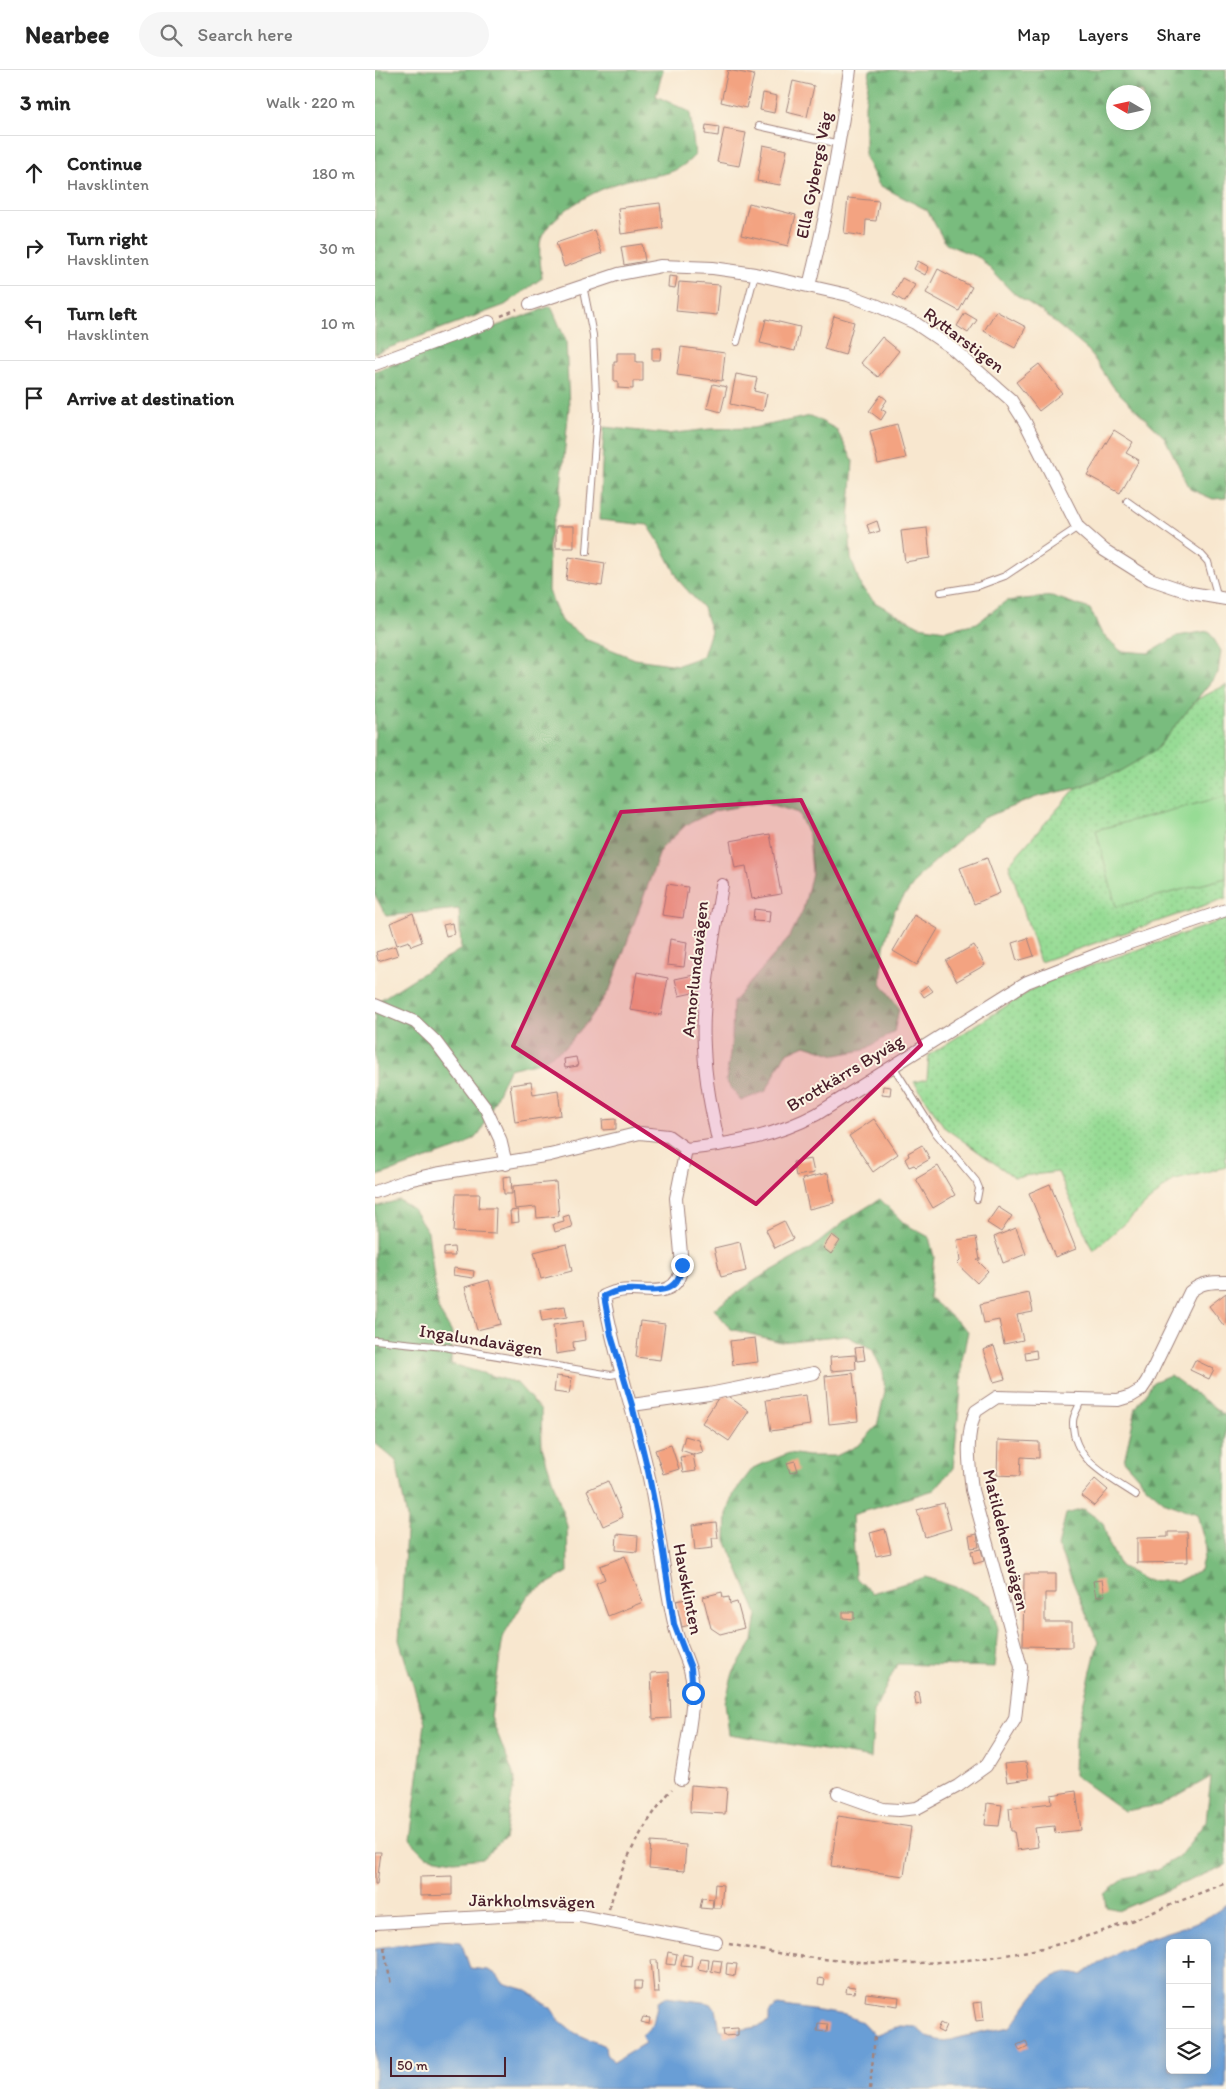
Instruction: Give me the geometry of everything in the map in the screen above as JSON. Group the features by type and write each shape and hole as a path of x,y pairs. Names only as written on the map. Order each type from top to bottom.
{"street":[{"name":"Ella Gybergs Väg","path":"809,286 840,144 850,70"},
{"name":"Ryttarstigen","path":"530,304 583,285 661,266 713,268 755,274 862,300 915,323 952,348 1011,400 1025,422 1078,527 1104,550 1150,580 1191,593 1222,598"},
{"path":"375,364 489,322"},
{"name":"Annorlundavägen","path":"719,1145 706,1075 704,1026 707,987 722,885"},
{"name":"Brottkärrs Byväg","path":"686,1149 740,1142 796,1125 1027,982 1106,951 1226,910"},
{"path":"375,1005 415,1022 435,1041 486,1109 500,1139 506,1164"},
{"path":"375,1192 408,1180 435,1174 506,1164 585,1148 640,1133 668,1136 686,1149"},
{"name":"Havsklinten","path":"681,1779 693,1693 691,1668 674,1624 659,1526 632,1405 611,1335 604,1296 620,1290 653,1291 669,1288 680,1275 682,1265 676,1198 686,1149"},
{"name":"Matildehemsvägen","path":"838,1793 883,1809 917,1808 958,1786 986,1766 1015,1719 1021,1667 972,1490 969,1467 971,1421 976,1411 997,1398 1118,1400 1131,1396 1141,1390 1190,1292 1197,1286 1205,1283 1226,1282"},
{"path":"632,1405 709,1394 814,1373"},
{"name":"Järkholmsvägen","path":"375,1922 520,1915 580,1916 716,1942"}],"lane":[{"path":"759,126 840,144"},
{"path":"737,342 755,274"},
{"path":"583,285 593,336 597,406 587,552"},
{"path":"1127,500 1200,553 1208,562 1222,598"},
{"path":"941,592 978,586 1005,576 1078,527"},
{"path":"893,1066 934,1131 976,1181 979,1188 977,1199"},
{"name":"Ingalundavägen","path":"375,1340 444,1347 611,1375 621,1373"},
{"path":"1080,1400 1073,1420 1077,1440 1083,1455 1099,1471 1136,1495"}],"path":[{"path":"489,322 530,304"},
{"path":"605,1920 623,1866 632,1846 651,1816 681,1779"},
{"path":"716,1942 799,1957 845,1962 933,1964 985,1959 1080,1938 1123,1924 1226,1883"},
{"path":"384,1947 391,1985"},
{"path":"870,2089 875,2036"}],"highlighted area":[{"path":"801,800 921,1045 756,1204 513,1046 621,812"}],"green space":[{"path":"375,70 663,70 656,96 690,112 695,155 673,171 620,182 594,193 567,209 555,219 541,239 542,278 505,305 375,353"},
{"path":"870,70 1226,70 1226,498 1213,499 1190,489 1165,438 1114,388 1089,351 1041,311 1012,292 980,258 946,244 927,210 879,185 865,157 865,105"},
{"path":"551,306 566,341 569,407 560,497 549,540 548,591 561,621 590,641 635,659 678,665 703,656 711,631 703,608 680,582 661,545 648,525 599,520 604,427 667,434 710,429 753,428 811,416 836,429 853,460 849,524 851,558 861,587 876,603 919,626 945,630 977,623 1006,601 1052,596 1090,609 1102,634 1121,651 1149,653 1177,636 1209,631 1221,651 1218,673 1155,751 1120,771 1076,788 1037,797 983,818 920,875 894,911 884,947 881,983 899,1008 894,1032 864,1050 836,1055 805,1045 785,1054 766,1091 741,1101 726,1081 732,1040 733,1002 789,938 803,910 812,873 809,835 798,813 764,802 714,811 686,825 661,849 610,989 589,1020 565,1047 540,1062 509,1069 480,1133 464,1146 375,1177 375,1003 461,949 459,909 386,916 375,895 375,371"},
{"path":"1226,685 1226,898 1040,962 1009,864 1076,788 1120,771 1177,722 1198,699"},
{"path":"1226,796 1226,878 1116,907 1096,830"},
{"path":"1226,919 1226,1167 1172,1181 1093,1251 1058,1172 1014,1177 945,1128 914,1082 927,1079 929,1055 1044,982"},
{"path":"880,1199 905,1224 929,1237 934,1257 929,1297 968,1331 962,1360 953,1468 934,1490 852,1515 855,1577 872,1593 926,1577 967,1591 991,1605 998,1629 994,1667 897,1664 874,1712 871,1758 729,1734 725,1702 733,1673 753,1641 757,1614 726,1540 727,1514 734,1493 753,1468 789,1453 808,1456 836,1456 859,1445 877,1426 885,1391 883,1372 872,1349 845,1335 781,1342 731,1329 714,1309 757,1279 812,1248 849,1218"},
{"path":"399,1200 413,1209 428,1232 438,1309 452,1333 451,1364 517,1383 541,1410 542,1447 567,1526 568,1572 528,1595 503,1637 491,1717 515,1779 504,1839 483,1858 454,1861 426,1856 410,1840 425,1723 399,1640 407,1518 396,1461 375,1443 375,1207"},
{"path":"1170,1375 1226,1416 1226,1865 1120,1910 1106,1907 1104,1894 1126,1878 1158,1869 1179,1857 1206,1821 1211,1777 1160,1805 1124,1811 1074,1775 1075,1738 1098,1642 1058,1546 1066,1514 1084,1509 1103,1523 1109,1544 1120,1566 1145,1580 1176,1582 1200,1570 1206,1547 1197,1514 1166,1503 1147,1487 1124,1461 1136,1408 1153,1382"}],"water":[{"path":"1226,1904 1226,2089 375,2089 375,1948 438,1940 461,1942 470,1968 488,1970 496,1974 503,1983 526,1990 551,2008 559,2020 575,2033 605,2046 606,2053 614,2062 645,2043 642,2036 653,2024 658,2001 666,1997 709,2003 716,2009 720,2030 745,2029 763,2025 769,2022 769,2013 778,2005 845,2015 862,2022 875,2036 900,2026 916,2027 927,2037 945,2042 1010,2027 1040,1988 1059,1974 1070,1972 1082,1975 1125,1949 1210,1915"}],"building":[{"path":"728,70 754,75 746,108 721,102"},
{"path":"793,81 814,86 807,117 786,112"},
{"path":"763,93 777,96 774,113 760,110"},
{"path":"706,125 719,127 718,136 705,134"},
{"path":"724,129 746,133 739,166 717,162"},
{"path":"763,145 787,150 780,185 757,181"},
{"path":"848,198 879,201 876,221 866,220 865,236 844,233"},
{"path":"660,203 663,228 621,234 618,208"},
{"path":"749,203 796,215 788,246 741,235"},
{"path":"594,230 602,253 564,267 556,243"},
{"path":"642,244 645,261 624,265 621,247"},
{"path":"918,261 929,267 925,275 914,269"},
{"path":"938,269 972,287 959,311 926,293"},
{"path":"669,276 677,277 675,288 668,287"},
{"path":"902,278 915,285 905,302 893,295"},
{"path":"679,282 720,285 717,315 676,311"},
{"path":"996,311 1026,327 1015,348 984,331"},
{"path":"965,313 977,320 968,333 957,326"},
{"path":"834,316 854,322 845,355 824,349"},
{"path":"766,319 800,327 795,351 760,343"},
{"path":"882,337 899,351 878,377 861,363"},
{"path":"681,347 725,353 722,381 677,375"},
{"path":"652,348 661,348 660,360 652,360"},
{"path":"617,353 636,353 636,362 643,362 643,381 633,381 633,389 618,388 618,381 614,381 614,362 617,362"},
{"path":"1039,364 1062,393 1039,411 1016,382"},
{"path":"736,374 757,378 754,391 767,394 763,411 730,404"},
{"path":"713,384 727,387 721,412 707,408"},
{"path":"881,395 887,400 881,409 886,412 881,420 869,411"},
{"path":"897,424 906,458 878,464 870,431"},
{"path":"1114,430 1133,442 1126,453 1139,460 1120,493 1087,475"},
{"path":"877,521 880,531 870,534 867,525"},
{"path":"556,526 574,526 574,548 556,548"},
{"path":"927,528 930,558 905,562 901,531"},
{"path":"569,557 605,563 602,586 566,580"},
{"path":"770,834 781,894 752,899 746,866 735,868 730,841"},
{"path":"987,858 1000,893 974,904 960,868"},
{"path":"667,884 688,887 683,918 662,915"},
{"path":"754,909 770,911 769,922 753,921"},
{"path":"413,913 422,942 411,946 409,941 397,945 390,923"},
{"path":"914,915 938,929 917,965 893,951"},
{"path":"452,923 454,934 446,936 443,925"},
{"path":"1028,938 1034,956 1017,961 1012,943"},
{"path":"670,939 687,942 684,967 667,965"},
{"path":"974,945 985,965 957,981 946,961"},
{"path":"395,946 398,955 378,961 376,952"},
{"path":"637,972 668,978 661,1015 630,1010"},
{"path":"694,975 697,992 679,996 675,979"},
{"path":"928,985 933,991 924,997 920,991"},
{"path":"576,1057 578,1066 565,1068 564,1059"},
{"path":"531,1082 533,1094 558,1090 561,1115 515,1122 510,1085"},
{"path":"883,1086 891,1087 890,1095 882,1094"},
{"path":"616,1119 616,1129 603,1130 602,1120"},
{"path":"874,1119 898,1154 873,1172 849,1136"},
{"path":"922,1145 930,1159 916,1167 914,1165 909,1167 905,1159 909,1156 908,1153"},
{"path":"811,1159 814,1173 796,1176 793,1162"},
{"path":"938,1166 955,1195 933,1208 916,1179"},
{"path":"828,1173 834,1203 809,1209 802,1179"},
{"path":"511,1176 512,1194 504,1194 503,1177"},
{"path":"556,1182 559,1216 537,1218 536,1207 515,1209 513,1186"},
{"path":"1050,1184 1076,1249 1055,1257 1029,1193"},
{"path":"456,1194 480,1194 479,1208 496,1208 495,1234 454,1232"},
{"path":"998,1207 1012,1216 1001,1232 987,1223"},
{"path":"518,1210 519,1222 511,1223 510,1211"},
{"path":"569,1215 572,1227 555,1232 553,1224 564,1221 563,1217"},
{"path":"784,1221 793,1239 775,1248 766,1230"},
{"path":"1016,1228 1026,1254 1003,1263 994,1237"},
{"path":"832,1235 840,1241 831,1254 823,1248"},
{"path":"976,1237 980,1260 977,1260 988,1271 977,1283 957,1264 960,1261 957,1240"},
{"path":"740,1242 746,1271 721,1277 714,1248"},
{"path":"566,1244 572,1271 541,1279 534,1252"},
{"path":"454,1247 455,1256 444,1256 444,1248"},
{"path":"454,1268 474,1271 473,1278 453,1275"},
{"path":"489,1280 501,1324 477,1330 465,1287"},
{"path":"1029,1293 1033,1312 1017,1315 1023,1340 1004,1344 999,1320 984,1323 980,1304"},
{"path":"1226,1293 1226,1324 1224,1326 1209,1306"},
{"path":"565,1306 567,1317 542,1321 540,1310"},
{"path":"583,1321 585,1340 573,1342 574,1351 556,1354 553,1325"},
{"path":"640,1321 665,1324 660,1360 636,1357"},
{"path":"755,1338 758,1362 733,1365 730,1341"},
{"path":"994,1346 1005,1379 994,1382 983,1350"},
{"path":"863,1347 865,1360 857,1361 855,1348"},
{"path":"1036,1350 1037,1358 1026,1360 1025,1352"},
{"path":"855,1355 856,1369 831,1371 830,1357"},
{"path":"1195,1360 1214,1369 1209,1379 1190,1370"},
{"path":"853,1373 858,1421 829,1424 825,1376"},
{"path":"556,1376 572,1378 569,1394 554,1392"},
{"path":"722,1392 749,1411 729,1441 702,1423"},
{"path":"806,1395 810,1425 771,1431 766,1400"},
{"path":"685,1436 699,1440 703,1453 695,1455 681,1450"},
{"path":"998,1440 1039,1442 1039,1458 1021,1457 1020,1476 997,1475"},
{"path":"671,1445 679,1469 663,1474 655,1450"},
{"path":"693,1455 696,1471 683,1473 680,1457"},
{"path":"795,1461 798,1471 790,1473 787,1463"},
{"path":"1095,1479 1108,1490 1094,1506 1081,1496"},
{"path":"608,1481 623,1517 603,1526 587,1490"},
{"path":"944,1503 951,1529 925,1537 917,1510"},
{"path":"716,1522 718,1538 712,1538 713,1548 695,1550 692,1525"},
{"path":"885,1529 891,1553 876,1556 870,1533"},
{"path":"1168,1532 1187,1532 1188,1562 1137,1563 1137,1538 1168,1537"},
{"path":"617,1534 638,1536 637,1552 616,1550"},
{"path":"977,1534 979,1547 971,1548 969,1536"},
{"path":"981,1549 984,1561 974,1564 971,1551"},
{"path":"625,1556 643,1602 608,1616 596,1583 605,1579 600,1566"},
{"path":"1024,1574 1056,1574 1056,1593 1045,1593 1045,1622 1072,1622 1072,1647 1023,1646"},
{"path":"1102,1580 1105,1595 1096,1597 1093,1581"},
{"path":"722,1592 723,1598 729,1597 730,1604 737,1602 744,1628 720,1634 711,1628 703,1597"},
{"path":"691,1598 697,1623 682,1627 676,1601"},
{"path":"843,1612 854,1612 854,1619 843,1618"},
{"path":"669,1672 671,1718 653,1719 651,1673"},
{"path":"919,1692 921,1704 916,1705 914,1693"},
{"path":"1026,1762 1029,1779 1007,1782 1004,1764"},
{"path":"691,1785 727,1788 725,1814 690,1812"},
{"path":"1076,1791 1081,1830 1055,1833 1054,1826 1035,1828 1038,1847 1017,1850 1014,1831 1011,1831 1009,1808 1052,1803 1051,1795"},
{"path":"987,1803 1002,1805 999,1826 985,1825"},
{"path":"838,1816 911,1827 904,1876 831,1866"},
{"path":"651,1842 686,1845 684,1871 649,1868"},
{"path":"375,1852 381,1852 377,1884 375,1884"},
{"path":"452,1876 452,1895 420,1896 420,1877"},
{"path":"715,1884 723,1885 721,1908 713,1908"},
{"path":"702,1898 713,1899 712,1909 700,1908"},
{"path":"668,1952 677,1954 675,1965 666,1964"},
{"path":"683,1954 692,1956 691,1967 681,1966"},
{"path":"700,1958 709,1959 708,1971 698,1969"},
{"path":"651,1960 657,1960 659,1993 654,1993"},
{"path":"713,1960 722,1961 720,1973 711,1971"},
{"path":"727,1963 737,1964 735,1976 726,1974"},
{"path":"819,1978 825,1979 824,1986 818,1985"},
{"path":"635,1981 642,1981 641,1989 635,1989"},
{"path":"847,1986 855,1987 854,1993 846,1992"},
{"path":"866,1993 899,1997 898,2006 865,2001"},
{"path":"982,2002 984,2020 976,2021 973,2003"},
{"path":"643,2017 650,2018 649,2024 641,2022"},
{"path":"818,2023 828,2024 827,2032 817,2031"},
{"path":"940,2023 946,2026 943,2033 937,2030"},
{"path":"738,2028 738,2035 724,2036 723,2029"},
{"path":"1026,2041 1028,2047 1020,2051 1017,2045"}],"route":[{"path":"682,1265 680,1275 669,1288 653,1291 620,1290 604,1296 611,1335 632,1405 648,1471 659,1526 674,1624 679,1642 691,1668 693,1693"}]}
